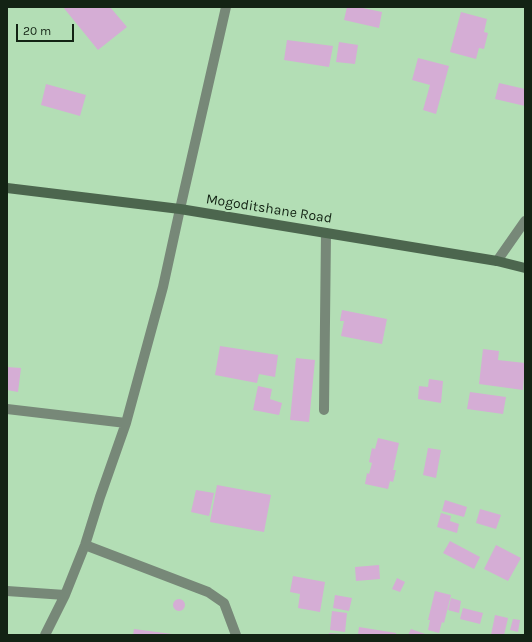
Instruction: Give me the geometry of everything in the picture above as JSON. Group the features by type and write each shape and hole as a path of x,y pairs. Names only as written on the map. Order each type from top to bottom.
{"main road":[{"name":"Mogoditshane Road","path":"7,188 180,209 496,261 525,268"}],"street":[{"path":"45,635 65,595 85,544 126,423 163,287 226,7"},
{"path":"496,261 525,221"},
{"path":"324,410 326,233"},
{"path":"7,409 126,423"},
{"path":"85,544 208,592 224,603 236,635"},
{"path":"7,591 65,595"}],"building":[{"path":"63,7 110,7 127,27 98,50"},
{"path":"347,7 358,7 382,12 379,28 344,20"},
{"path":"461,12 487,19 484,32 488,33 484,49 479,48 476,59 450,52"},
{"path":"287,40 333,46 329,67 284,60"},
{"path":"339,42 358,45 355,64 336,62"},
{"path":"418,58 449,66 436,114 423,110 430,85 412,80"},
{"path":"499,83 525,89 525,106 495,99"},
{"path":"46,84 86,95 80,116 41,105"},
{"path":"342,310 387,319 382,344 341,336 344,321 340,321"},
{"path":"220,346 278,355 275,377 259,374 257,383 215,375"},
{"path":"483,349 499,351 498,360 525,363 523,390 479,384"},
{"path":"296,358 315,360 309,422 290,420"},
{"path":"7,367 21,368 18,392 7,390"},
{"path":"429,379 443,381 441,403 418,399 419,386 428,387"},
{"path":"258,386 272,389 270,399 282,403 279,415 253,410"},
{"path":"470,392 506,397 503,414 467,409"},
{"path":"378,438 399,443 393,470 396,470 393,482 390,481 388,489 365,484 367,473 369,474 372,463 369,462 372,448 375,449"},
{"path":"428,448 441,450 436,478 423,475"},
{"path":"217,485 271,495 264,532 210,522"},
{"path":"196,490 214,493 209,516 191,512"},
{"path":"445,500 467,507 464,517 442,511"},
{"path":"480,509 501,515 496,529 476,523"},
{"path":"441,513 451,516 450,521 459,524 457,533 437,527"},
{"path":"450,541 480,557 474,569 443,553"},
{"path":"496,545 521,558 508,581 484,569"},
{"path":"379,565 380,579 356,581 355,567"},
{"path":"293,576 325,582 320,612 298,608 300,594 290,592"},
{"path":"397,578 405,582 400,592 392,589"},
{"path":"435,591 451,595 444,623 442,622 439,633 428,630 430,620 428,620"},
{"path":"335,595 352,598 349,611 333,608"},
{"path":"451,598 461,601 459,613 448,610"},
{"path":"177,599 181,599 185,605 181,611 177,611 173,607 173,603"},
{"path":"463,608 483,613 480,624 460,619"},
{"path":"332,611 347,613 345,632 330,630"},
{"path":"495,615 508,618 504,635 491,635"},
{"path":"513,619 520,620 518,632 510,630"},
{"path":"359,627 396,633 396,635 358,635"},
{"path":"134,629 172,634 172,635 133,635"},
{"path":"411,629 428,635 408,635"},
{"path":"329,633 340,634 340,635 329,635"}]}
